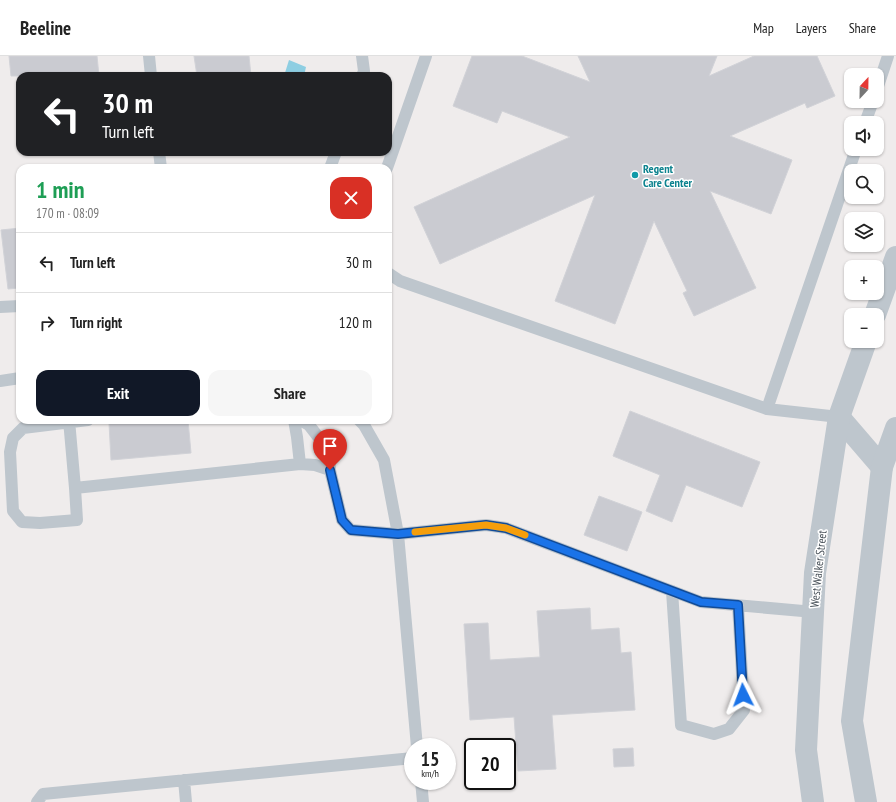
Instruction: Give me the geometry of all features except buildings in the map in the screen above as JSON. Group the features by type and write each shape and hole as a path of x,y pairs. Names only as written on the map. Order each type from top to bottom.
{"street":[{"path":"878,308 896,257"},
{"name":"West Walker Street","path":"813,802 806,750 816,573 838,417 863,348"},
{"path":"838,417 882,467"},
{"path":"866,802 852,721 882,467 896,428"}],"lane":[{"path":"149,56 151,72"},
{"path":"362,56 364,72"},
{"path":"392,154 426,56"},
{"path":"884,68 888,56"},
{"path":"767,409 854,156"},
{"path":"392,276 400,281 767,409 838,417"},
{"path":"0,307 16,306"},
{"path":"0,381 16,379"},
{"path":"49,424 23,428 13,438 10,452 13,511 22,522 40,523 77,520 69,424"},
{"path":"295,424 298,437 300,464"},
{"path":"306,424 329,451 330,470 342,520 351,530 398,534 486,525 506,528 701,602 814,612"},
{"path":"363,424 384,460 398,534 416,738"},
{"path":"75,488 300,464 316,465 330,470"},
{"path":"672,591 681,725 714,734 730,730 744,710 738,605"},
{"path":"37,802 43,794 404,759"},
{"path":"184,780 186,802"},
{"path":"421,790 422,802"}],"water":[{"path":"289,60 306,67 305,72 285,72"}],"slow traffic":[{"path":"415,532 486,525 506,528 525,535"}],"place":[{"name":"Regent Care Center","path":"635,175"}],"route":[{"path":"330,470 342,520 351,530 398,534 486,525 506,528 701,602 738,605 743,695"}]}
